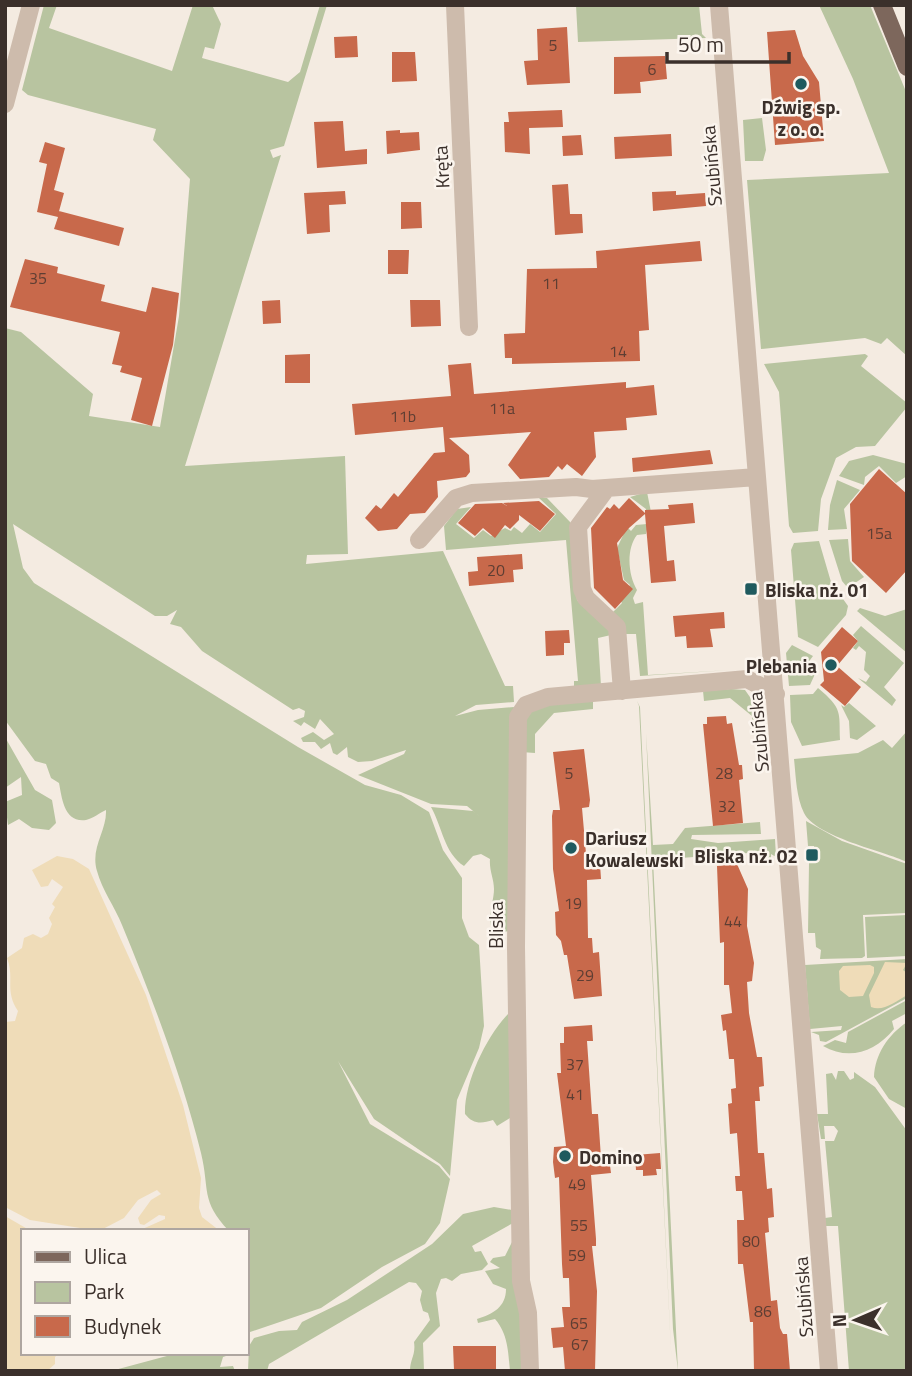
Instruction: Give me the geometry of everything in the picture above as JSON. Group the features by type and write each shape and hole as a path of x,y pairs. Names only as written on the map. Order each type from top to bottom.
{"main road":[{"path":"882,5 907,67"}],"street":[{"path":"5,104 31,5"},
{"name":"Kręta","path":"455,5 469,327"},
{"name":"Szubińska","path":"719,5 830,1371"},
{"path":"419,540 448,506 465,494 607,488 757,477"},
{"path":"607,488 578,527 582,589 586,598 617,628 622,691"},
{"path":"771,652 747,679 776,694"},
{"name":"Bliska","path":"530,1371 528,1314 521,1281 516,947 517,721 526,705 540,698 747,679"}],"green space":[{"path":"44,5 57,5 49,28 172,71 193,5 212,5 221,24 214,49 205,47 202,58 288,82 300,72 320,5 327,5 284,146 270,150 273,158 281,155 185,466 345,456 348,554 307,555 306,564 443,551 505,686 513,686 514,702 476,705 455,716 478,710 514,707 509,728 511,930 496,935 490,919 494,889 490,859 481,854 473,856 464,866 457,861 431,807 473,811 484,820 467,806 431,804 358,775 404,754 406,750 372,761 358,762 348,757 347,747 337,755 333,753 330,743 321,749 315,742 303,742 301,738 313,732 324,740 334,734 320,719 315,729 304,722 301,726 293,721 304,717 305,711 299,708 293,710 202,651 181,627 170,624 177,610 167,616 155,616 13,524 23,568 34,583 298,747 365,785 401,795 429,812 443,850 462,878 462,918 469,937 479,945 484,1026 479,1048 457,1100 450,1176 440,1164 374,1119 338,1061 370,1124 439,1166 450,1179 440,1223 425,1244 382,1267 321,1308 248,1333 248,1229 227,1229 210,1202 201,1153 176,1066 119,918 99,878 95,863 106,810 86,820 73,818 65,808 59,783 51,778 46,764 35,761 5,720 5,328 21,332 93,394 89,416 160,427 179,316 190,179 153,140 156,129 28,95 22,90"},
{"path":"576,5 699,5 702,34 706,38 578,42"},
{"path":"819,5 870,5 907,94 907,356 887,338 881,344 865,338 761,349 747,180 889,173 853,79"},
{"path":"762,118 766,150 763,161 745,161 743,120"},
{"path":"865,354 868,356 861,366 907,403 907,407 875,446 856,447 836,458 821,499 818,531 793,533 789,526 779,392 764,364"},
{"path":"873,455 907,464 907,476 896,483 879,466 865,477 864,485 839,476 849,461"},
{"path":"837,480 860,490 844,509 847,529 828,530 830,505"},
{"path":"647,492 651,512 646,534 637,535 633,541 629,562 637,590 633,598 635,604 643,602 648,675 730,670 640,676 636,634 625,634 612,613 622,603 619,599 630,585 624,580 617,548 627,527 631,531 636,525 647,524 646,509 630,497"},
{"path":"539,498 547,498 571,523 577,600 610,630 611,635 598,638 601,686 574,686 574,681 578,681 566,540 446,550 444,526 457,509 471,507 456,524 474,538 483,530 491,536 505,528 511,531 514,527 522,533 530,524 540,532 556,514"},
{"path":"848,539 850,561 864,577 855,583 852,593 842,581 829,540"},
{"path":"819,541 831,582 848,606 846,615 818,647 798,637 791,550 794,543"},
{"path":"860,608 885,616 907,609 907,653 857,611"},
{"path":"861,626 904,663 884,687 896,700 892,706 858,678 866,682 870,676 864,670 866,652 859,646 856,650 853,648 858,641 853,635"},
{"path":"792,645 813,656 807,664 799,666 801,670 808,668 811,676 815,674 810,685 789,686 786,653"},
{"path":"818,688 836,706 840,740 802,746 791,722 790,695 813,694"},
{"path":"745,690 764,717 752,720 752,716 730,698 704,701 703,691"},
{"path":"593,701 593,709 554,713 535,734 535,753 521,752 522,724 533,706"},
{"path":"637,701 640,707 672,1371 639,706"},
{"path":"849,703 876,726 857,740 850,738 849,721 841,705 844,707"},
{"path":"907,731 907,862 836,836 811,822 799,800 794,759 858,753 883,740 892,748"},
{"path":"646,733 653,845 673,844 685,828 760,822 761,834 692,835 691,839 718,843 775,839 776,857 771,854 771,858 763,859 762,852 653,860 678,1371 673,1329"},
{"path":"5,737 35,790 52,800 56,823 49,830 32,828 19,819 8,825 5,802 22,795 21,777 5,788"},
{"path":"806,821 842,841 907,864 907,913 863,915 865,956 862,958 820,959 821,950 816,947 815,933 808,933 809,863 815,862 814,846 808,846"},
{"path":"907,915 907,956 867,958 865,917"},
{"path":"907,959 907,998 826,1042 820,1041 819,1035 811,1032 841,1030 842,1026 810,1029 805,965"},
{"path":"907,1000 907,1013 892,1021 894,1029 870,1048 861,1052 842,1053 823,1046 835,1040 846,1043 848,1032"},
{"path":"508,1014 510,1118 497,1126 493,1120 481,1122 468,1117 465,1114 466,1102 472,1075 484,1048"},
{"path":"907,1022 907,1109 889,1099 874,1077 884,1046"},
{"path":"838,1071 844,1071 850,1080 854,1078 854,1072 875,1087 907,1131 907,1371 849,1371 838,1226 826,1226 825,1218 832,1217 825,1141 834,1141 838,1131 834,1126 824,1126 825,1139 821,1139 817,1114 828,1114 826,1074 832,1073 836,1080"},
{"path":"494,1207 512,1210 514,1217 523,1371 510,1371 505,1337 495,1319 478,1323 477,1319 493,1312 504,1301 506,1289 493,1284 485,1271 500,1268 490,1262 493,1258 505,1256 514,1238 513,1223 472,1246 475,1252 481,1251 488,1264 482,1270 461,1274 452,1281 441,1279 436,1293 440,1326 423,1343 424,1371 410,1371 410,1367 414,1342 430,1320 428,1313 423,1311 420,1300 422,1291 416,1283 409,1282 269,1364 267,1371 248,1371 249,1346 254,1338 279,1331 297,1330 302,1322 347,1300 432,1244 463,1214"},
{"path":"171,1355 229,1355 223,1357 220,1367 233,1366 235,1371 111,1371"}],"sand":[{"path":"57,856 73,859 89,869 146,995 183,1105 201,1178 199,1208 202,1217 217,1229 142,1229 165,1219 165,1216 159,1215 144,1225 140,1224 138,1218 151,1200 161,1194 157,1190 138,1200 124,1218 103,1229 30,1220 5,1207 5,1022 15,1021 18,1011 10,990 7,958 22,948 24,938 33,934 41,938 48,934 52,924 49,918 55,907 52,904 63,887 52,879 48,886 41,887 32,870"},
{"path":"885,962 907,963 903,970 907,973 907,995 889,1006 871,1007 869,995"},
{"path":"843,966 874,967 874,973 863,996 849,997 840,990 839,971"},
{"path":"5,1216 28,1229 21,1229 21,1355 57,1355 55,1364 47,1371 5,1371"}],"building":[{"path":"567,27 570,83 527,85 524,61 538,60 537,29"},
{"path":"795,30 803,56 819,82 824,141 775,145 767,32"},
{"path":"357,36 358,57 335,58 334,37"},
{"path":"392,52 415,52 417,81 392,82"},
{"path":"665,56 667,79 640,82 641,93 614,94 614,57"},
{"path":"562,110 563,127 529,128 530,154 505,152 504,122 509,122 508,112"},
{"path":"343,121 345,151 367,149 367,164 317,168 314,122"},
{"path":"400,130 400,133 419,132 420,150 387,154 386,131"},
{"path":"671,134 672,156 615,159 614,137"},
{"path":"581,135 583,155 563,156 562,136"},
{"path":"45,142 65,148 54,190 64,193 59,211 124,228 119,246 54,229 58,217 37,212 47,164 39,162"},
{"path":"568,184 570,214 582,214 583,233 555,235 552,185"},
{"path":"345,191 346,204 329,205 330,232 307,234 304,193"},
{"path":"676,191 676,195 705,193 706,206 653,211 652,192"},
{"path":"401,202 421,202 422,228 401,229"},
{"path":"700,241 702,261 645,265 649,330 639,331 640,361 512,364 512,358 505,358 504,334 525,333 527,269 597,268 596,251"},
{"path":"388,250 409,250 408,274 388,274"},
{"path":"25,259 58,267 57,273 105,285 101,301 146,312 152,287 179,293 173,345 152,426 131,420 142,378 120,372 122,366 112,364 120,332 10,307"},
{"path":"280,300 281,323 263,324 262,301"},
{"path":"410,300 440,300 441,326 411,327"},
{"path":"310,354 310,383 285,383 285,355"},
{"path":"471,363 474,394 626,382 626,388 654,385 657,415 626,418 627,430 594,432 596,457 582,476 567,464 562,470 558,466 549,477 520,479 508,465 531,432 449,438 469,455 470,472 466,477 437,481 438,497 425,513 410,514 397,529 378,531 365,518 376,505 381,509 394,493 398,497 434,453 445,452 443,427 355,435 352,404 451,396 448,365"},
{"path":"710,450 713,464 633,472 632,458"},
{"path":"879,469 907,494 907,570 886,593 852,561 850,504"},
{"path":"629,498 645,513 645,510 669,509 668,505 693,503 695,523 664,526 667,561 674,560 676,581 651,583 645,514 629,528 617,543 623,580 633,589 615,609 594,588 591,528 607,507 610,509 614,504 619,509"},
{"path":"539,501 555,514 540,531 519,515 519,520 510,529 505,525 495,538 483,528 475,536 458,523 475,504 502,503 507,506 503,503"},
{"path":"522,554 523,569 513,570 514,582 469,586 468,572 478,571 477,557"},
{"path":"724,612 725,628 710,629 713,647 687,648 686,636 675,637 673,616"},
{"name":"Plebania","path":"842,627 858,641 837,666 861,687 845,706 820,685 824,681 821,652"},
{"path":"569,630 570,643 564,643 564,655 546,656 545,631"},
{"path":"726,716 727,724 732,723 739,765 742,765 743,779 739,780 743,823 713,826 703,724 707,724 707,717"},
{"path":"584,749 590,800 589,807 582,808 587,865 600,864 601,879 587,880 588,938 592,938 593,953 599,952 602,996 574,999 567,955 564,955 561,941 556,935 555,912 559,911 553,869 552,816 553,810 560,810 553,752"},
{"path":"737,864 748,889 747,926 754,963 752,981 747,982 749,1013 757,1057 762,1057 764,1086 759,1087 760,1101 755,1101 758,1153 764,1153 767,1189 772,1188 774,1217 768,1218 769,1232 765,1233 771,1301 777,1300 780,1328 783,1334 787,1334 790,1371 754,1371 753,1322 750,1322 743,1264 738,1264 737,1220 744,1220 742,1191 736,1191 735,1176 740,1176 737,1133 730,1134 728,1104 732,1103 731,1089 736,1088 734,1059 729,1059 726,1030 723,1031 721,1015 732,1013 729,985 724,985 724,942 720,943 717,866"},
{"path":"592,1025 593,1041 587,1041 592,1114 598,1114 601,1158 609,1158 611,1173 591,1175 596,1239 596,1246 592,1246 597,1291 595,1371 565,1371 563,1347 553,1348 551,1328 564,1327 562,1307 570,1307 569,1278 563,1278 559,1177 555,1178 553,1162 554,1147 566,1146 557,1073 561,1073 560,1043 564,1043 564,1027"},
{"path":"660,1153 661,1169 656,1169 657,1175 643,1176 643,1170 636,1170 635,1155"},
{"path":"453,1346 496,1346 496,1371 454,1370"}],"place":[{"name":"Dźwig sp. z o. o.","path":"801,84"},
{"name":"Bliska nż. 01","path":"751,589"},
{"name":"Plebania","path":"831,665"},
{"name":"Dariusz Kowalewski","path":"571,848"},
{"name":"Bliska nż. 02","path":"812,855"},
{"name":"Domino","path":"565,1156"}]}
